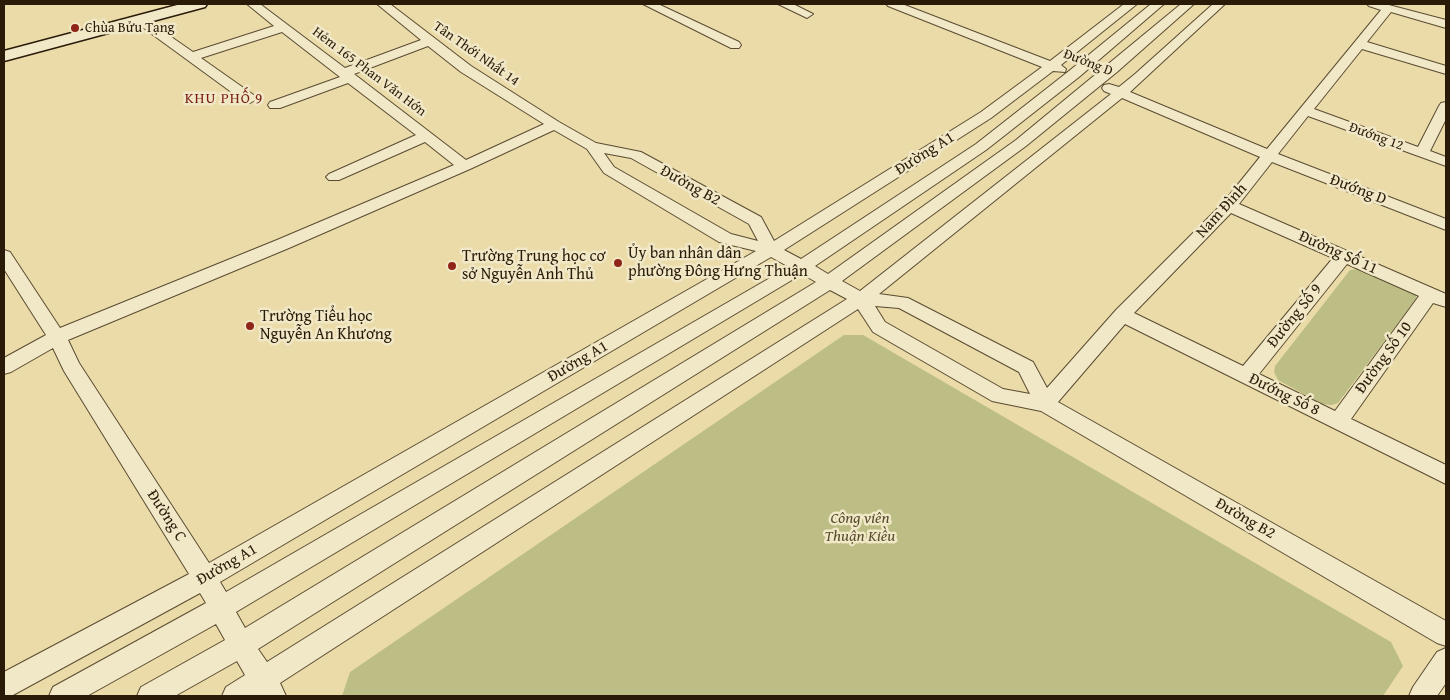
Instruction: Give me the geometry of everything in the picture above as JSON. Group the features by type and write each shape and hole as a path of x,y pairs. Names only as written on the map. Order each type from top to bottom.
{"main road":[{"path":"4,48 178,4"},
{"path":"4,56 200,4"}],"street":[{"name":"Hẻm 165 Phan Văn Hớn","path":"253,4 465,166"},
{"name":"Tân Thới Nhất 14","path":"382,4 466,69 554,125"},
{"path":"649,4 735,45"},
{"path":"784,4 807,14"},
{"name":"Đường D","path":"892,4 1074,74 1270,156"},
{"path":"1108,4 1127,7"},
{"name":"Đường A1","path":"62,696 223,607 802,267 980,147 1074,74 1158,4"},
{"path":"150,696 242,644 829,282 1021,143 1188,4"},
{"path":"235,696 267,688 861,299 1119,93 1219,4"},
{"path":"1409,4 1415,15"},
{"path":"1380,6 1446,24"},
{"name":"Nam Đình","path":"1045,404 1122,315 1229,206 1360,44 1380,6"},
{"name":"Đường A1","path":"4,686 205,578 772,250 986,115 1127,7"},
{"path":"140,20 250,99"},
{"path":"192,57 284,28"},
{"path":"274,105 429,41"},
{"path":"1360,44 1446,70"},
{"path":"1422,153 1446,106"},
{"name":"Đướng 12","path":"1306,111 1446,162"},
{"path":"4,367 57,337 283,244 465,166 554,125"},
{"name":"Đường B2","path":"554,125 592,146 636,155 755,221 772,250"},
{"path":"334,177 426,136"},
{"name":"Đường B2","path":"592,146 609,170 725,238 772,250 861,299 902,302 1026,367 1045,404"},
{"name":"Đướng D","path":"1270,156 1446,225"},
{"name":"Đường Số 11","path":"1229,206 1438,297"},
{"name":"Đường C","path":"4,256 57,337 71,366 223,607 267,688"},
{"name":"Đường Số 9","path":"1246,376 1344,256"},
{"name":"Đường Số 10","path":"1338,422 1438,297"},
{"name":"Đường B2","path":"861,299 879,327 990,391 999,396 1045,404 1446,634"},
{"name":"Đướng Số 8","path":"1122,315 1446,475"},
{"path":"1422,696 1446,661"}],"green space":[{"path":"1350,270 1368,271 1416,294 1416,299 1338,403 1332,405 1322,404 1278,380 1274,372 1275,366"},
{"name":"Công viên Thuận Kiều","path":"844,335 863,335 1391,642 1403,666 1383,696 342,696 350,672"}],"place":[{"name":"Chùa Bửu Tạng","path":"75,28"},
{"name":"Ủy ban nhân dân phường Đông Hưng Thuận","path":"618,263"},
{"name":"Trường Trung học cơ sở Nguyễn Anh Thủ","path":"452,266"},
{"name":"Trường Tiểu học Nguyễn An Khương","path":"250,326"}],"district":[{"name":"KHU PHỐ 9","path":"224,99"}]}
